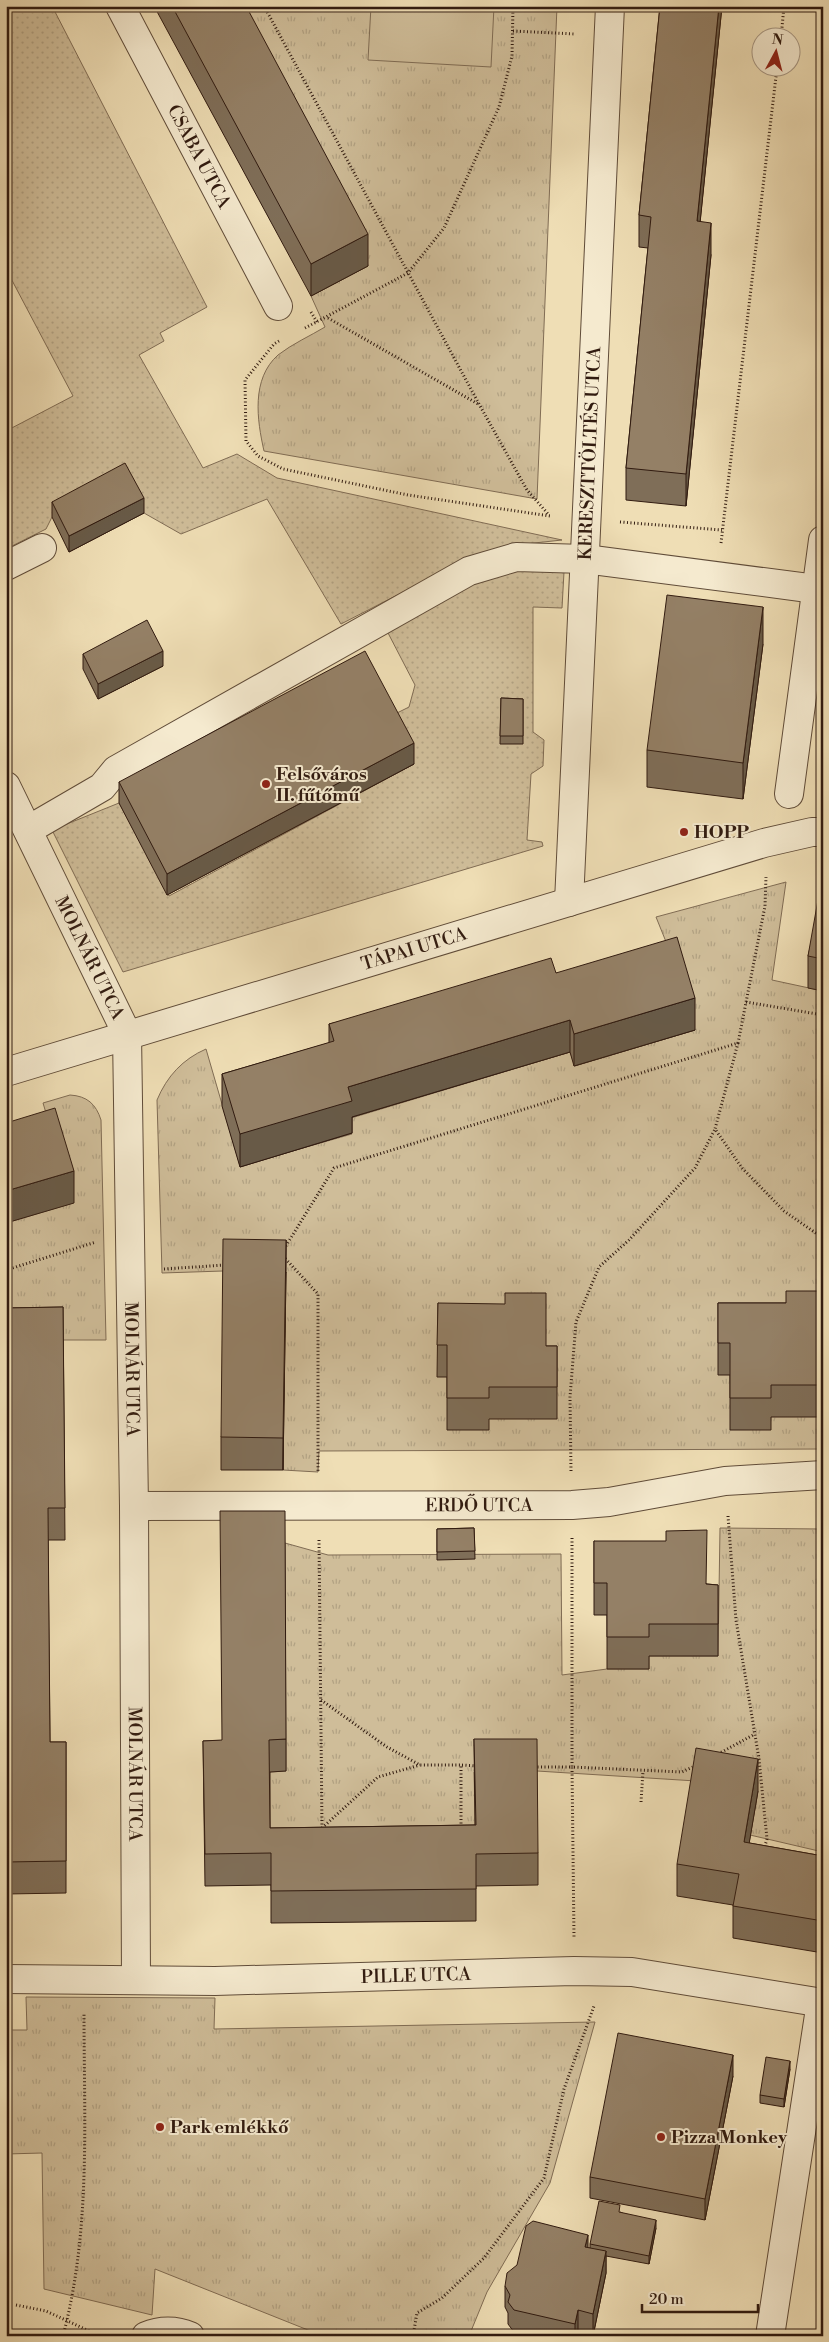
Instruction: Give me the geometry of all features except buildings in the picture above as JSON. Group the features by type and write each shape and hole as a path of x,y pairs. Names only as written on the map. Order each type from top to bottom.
{"street":[{"name":"CSABA UTCA","path":"120,6 278,306"},
{"name":"KERESZTTÖLTÉS UTCA","path":"569,902 610,6"},
{"path":"789,794 823,540"},
{"path":"6,566 42,548"},
{"path":"28,830 102,787 116,770 470,571 516,557 585,558 816,589"},
{"name":"MOLNÁR UTCA","path":"6,786 127,1034 134,1506 136,1980"},
{"name":"TÁPAI UTCA","path":"6,1072 764,843 812,832 823,832"},
{"name":"ERDŐ UTCA","path":"134,1506 572,1506 609,1502 725,1481 823,1475"},
{"name":"PILLE UTCA","path":"6,1979 215,1981 574,1971 632,1972 822,2002"},
{"path":"770,2336 822,2002"},
{"path":"146,2336 155,2332 181,2332 190,2336"}],"path":[{"path":"264,6 527,490 550,516"},
{"path":"300,331 408,273 444,228 499,107 512,56 513,6"},
{"path":"782,28 784,6"},
{"path":"513,31 609,36"},
{"path":"717,576 776,78"},
{"path":"327,317 479,404"},
{"path":"282,340 274,344 246,380 246,441 258,456 283,469 408,494 550,516 722,530"},
{"path":"413,2336 417,2313 442,2298 484,2258 544,2178 564,2089 594,2006 574,1971 570,1397 576,1322 599,1267 629,1240 695,1168 715,1129 738,1043 765,906 764,843"},
{"path":"746,1002 823,1015"},
{"path":"278,1258 334,1168 738,1043"},
{"path":"715,1129 742,1168 772,1199 784,1211 823,1238"},
{"path":"6,1270 130,1232"},
{"path":"281,1254 318,1294 322,1828"},
{"path":"131,1270 230,1265"},
{"path":"725,1481 736,1620 755,1734 767,1839 764,1849 774,1851"},
{"path":"321,1700 387,1747 420,1765"},
{"path":"714,1756 755,1734"},
{"path":"526,1766 682,1772 698,1764"},
{"path":"322,1828 378,1777 420,1765 479,1766"},
{"path":"461,1765 461,1828"},
{"path":"641,1802 643,1771"},
{"path":"322,1828 332,1828"},
{"path":"63,2336 74,2293 84,2205 84,1980"},
{"path":"16,2305 46,2311 100,2336"}],"green space":[{"path":"6,6 52,6 207,307 160,333 164,341 139,355 203,468 237,454 277,478 562,540 525,544 475,555 341,624 267,499 181,534 144,513 52,517 46,529 6,549 6,431 73,396 6,269"},
{"path":"229,6 557,6 537,499 264,451 259,426 258,400 263,376 269,365 283,351 325,327 311,296 368,265"},
{"path":"371,6 494,6 491,67 368,60"},
{"path":"523,570 564,572 562,608 533,607 533,732 544,740 543,766 531,774 527,840 542,842 543,846 123,972 52,830 119,803 169,896 414,764 389,717 409,707 415,685 387,631 470,584 505,572"},
{"path":"786,882 772,980 823,991 823,1449 319,1451 318,1472 283,1470 223,1271 162,1273 157,1100 171,1076 183,1063 206,1049 240,1166 352,1134 348,1119 570,1052 575,1066 695,1030 677,969 656,917"},
{"path":"70,1095 81,1097 90,1102 101,1120 106,1340 6,1340 6,1223 73,1203 43,1103"},
{"path":"720,1528 823,1529 823,1852 750,1835 696,1781 537,1771 474,1772 476,1857 270,1860 269,1772 286,1771 285,1543 328,1555 561,1554 562,1675 607,1669 649,1669 649,1656 718,1656"},
{"path":"26,1997 215,1998 214,2029 595,2022 550,2183 487,2292 469,2336 323,2336 155,2269 152,2315 44,2289 42,2153 6,2154 6,2030 27,2030"}],"place":[{"name":"Felsőváros II. fűtőmű","path":"266,784"},
{"name":"HOPP","path":"684,832"},
{"name":"Park emlékkő","path":"160,2127"},
{"name":"Pizza Monkey","path":"661,2137"}]}
